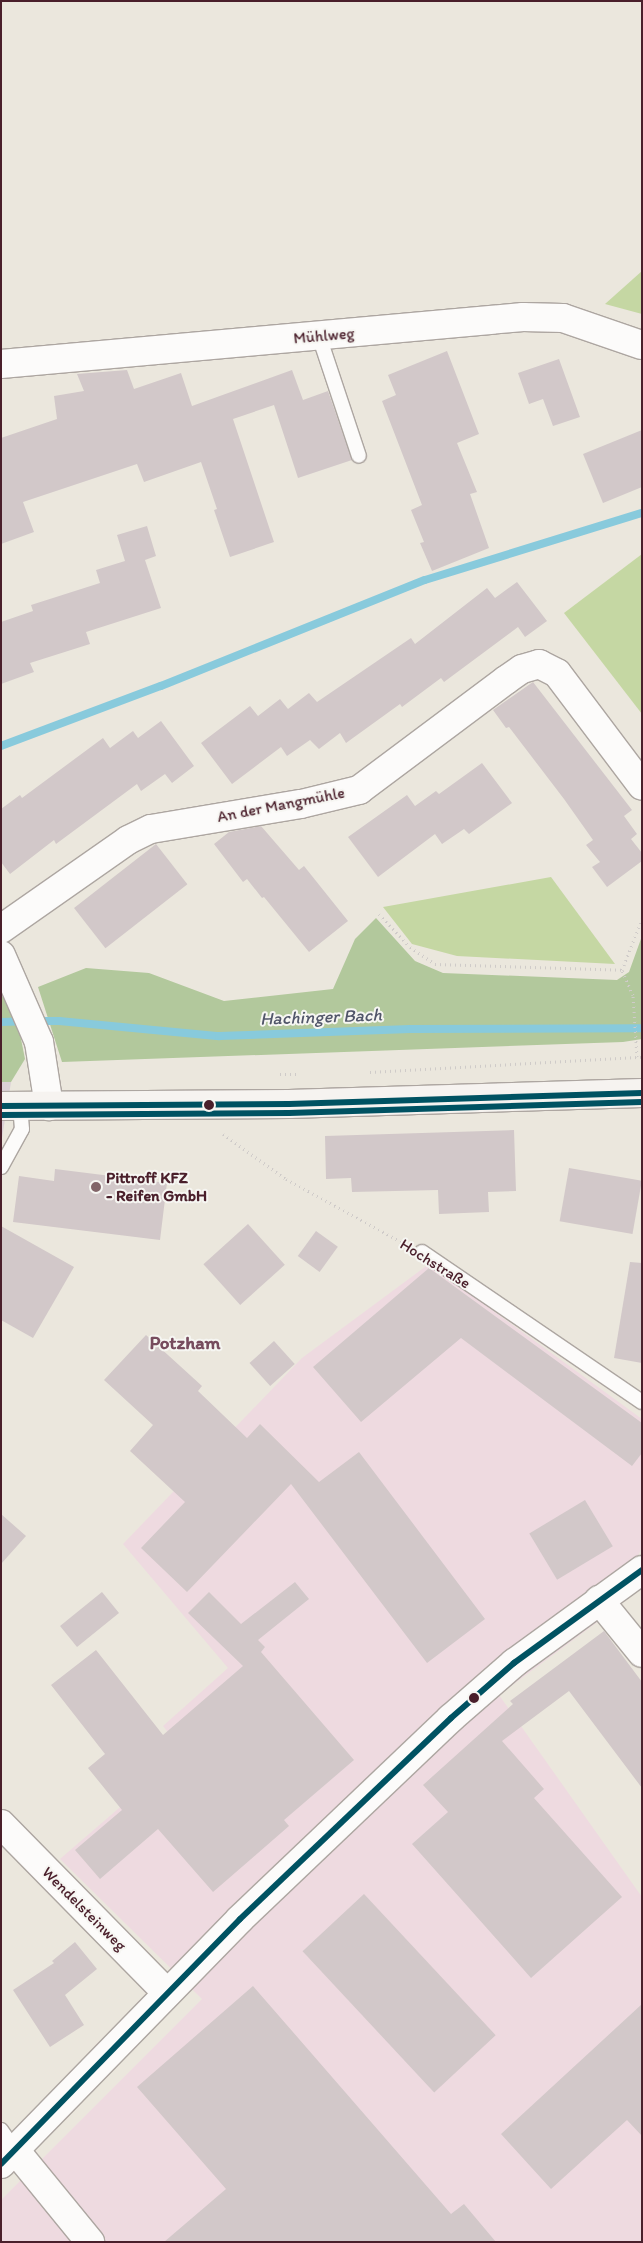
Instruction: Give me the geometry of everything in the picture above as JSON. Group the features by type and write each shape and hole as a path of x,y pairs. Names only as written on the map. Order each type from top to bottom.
{"main road":[{"path":"11,1106 289,1104 642,1093"}],"street":[{"name":"Mühlweg","path":"1,364 523,317 562,318 642,345"},
{"name":"An der Mangmühle","path":"1,929 128,840 151,829 301,804 358,790 506,680 522,669 539,664 557,673 642,786"},
{"path":"1,955 20,994 39,1042 49,1106"},
{"path":"90,2242 6,2148 167,1993 240,1919 451,1718 514,1663 642,1570"},
{"path":"599,1600 642,1653"},
{"name":"Wendelsteinweg","path":"1,1824 167,1993"}],"lane":[{"path":"319,336 359,456"},
{"path":"1,1167 22,1129 11,1106"},
{"name":"Hochstraße","path":"422,1252 642,1402"}],"path":[{"path":"379,914 410,947 435,964 622,970"},
{"path":"637,1057 633,995 622,970 642,919"},
{"path":"364,1072 642,1057"},
{"path":"276,1075 306,1074"},
{"name":"Hochstraße","path":"223,1134 310,1192 422,1252"}],"shaded area":[{"path":"1,1082 11,1082 1,1144"},
{"path":"429,1264 642,1419 642,1547 615,1609 499,1695 642,1897 642,2242 1,2242 1,2200 202,1999 60,1859 184,1752 163,1726 228,1668 123,1544 302,1358"}],"green space":[{"path":"642,271 642,314 605,304"},
{"path":"642,554 642,714 564,613"},
{"path":"551,877 615,964 457,956 412,944 383,907"},
{"path":"376,918 415,961 443,973 617,980 629,972 642,936 642,1039 623,1042 62,1062 38,987 86,968 149,973 224,1001 333,989 355,939"},
{"path":"4,996 20,1034 25,1059 11,1082 1,1082 1,997"}],"building":[{"path":"447,351 479,434 457,443 477,492 470,494 489,548 432,571 420,543 424,542 411,510 422,505 382,401 396,395 388,375"},
{"path":"559,359 580,417 553,426 543,399 529,404 518,373"},
{"path":"127,370 134,389 181,373 192,406 292,370 303,400 328,391 352,460 298,478 274,405 233,419 274,542 230,557 214,510 217,509 201,462 144,482 137,464 23,502 34,532 1,544 1,438 57,419 54,396 84,391 77,374"},
{"path":"642,430 642,487 603,503 583,454"},
{"path":"147,526 156,556 145,560 161,608 86,632 90,644 30,663 34,672 1,684 1,622 33,611 31,605 100,583 96,570 125,561 117,535"},
{"path":"517,582 547,621 525,637 518,627 444,682 441,678 402,707 400,704 346,743 340,733 319,749 310,740 287,756 281,747 232,784 201,743 250,706 258,716 280,699 288,709 309,693 317,702 411,638 415,644 487,588 495,598"},
{"path":"533,682 632,810 624,816 637,834 631,839 642,853 642,861 607,887 592,867 600,862 586,845 593,840 509,727 506,728 493,710"},
{"path":"161,721 194,766 172,783 165,774 141,791 137,784 56,844 54,840 10,874 1,862 1,809 20,795 22,798 103,738 110,748 133,731 138,738"},
{"path":"482,763 512,803 469,834 464,829 442,844 435,834 378,877 348,837 407,795 415,806 436,791 439,794"},
{"path":"261,826 299,870 304,866 348,921 309,952 264,897 262,898 247,879 243,882 214,844 229,832"},
{"path":"156,844 187,884 105,948 74,908"},
{"path":"514,1130 516,1191 488,1192 489,1212 439,1214 438,1190 352,1192 351,1178 326,1179 325,1136"},
{"path":"569,1168 642,1181 632,1234 560,1221"},
{"path":"55,1169 167,1183 160,1240 13,1222 19,1176 54,1181"},
{"path":"248,1224 285,1265 240,1305 203,1264"},
{"path":"1,1226 74,1267 33,1338 1,1320"},
{"path":"316,1231 338,1247 320,1272 298,1256"},
{"path":"630,1262 642,1263 642,1363 614,1358"},
{"path":"429,1268 642,1423 642,1453 632,1466 461,1338 361,1422 313,1367"},
{"path":"146,1335 202,1386 198,1391 247,1438 260,1424 319,1482 359,1452 485,1619 427,1663 291,1484 187,1592 141,1548 185,1502 130,1451 153,1425 104,1380"},
{"path":"274,1341 295,1364 270,1386 249,1363"},
{"path":"585,1500 613,1546 557,1580 529,1533"},
{"path":"1,1514 26,1536 1,1564"},
{"path":"295,1582 309,1599 258,1640 265,1647 261,1652 354,1760 284,1820 289,1826 213,1892 158,1829 100,1879 75,1850 122,1810 88,1768 105,1754 51,1685 96,1650 163,1735 243,1666 188,1613 209,1592 241,1624"},
{"path":"102,1592 119,1613 77,1647 60,1626"},
{"path":"604,1631 642,1682 642,1788 569,1691 502,1741 544,1789 534,1798 622,1897 531,1978 412,1844 448,1812 423,1785 513,1704 510,1701"},
{"path":"364,1894 496,2035 434,2092 303,1951"},
{"path":"75,1942 97,1969 65,1995 84,2025 50,2047 13,1990 54,1963 52,1961"},
{"path":"253,1986 451,2214 464,2204 496,2242 164,2242 226,2189 137,2087"},
{"path":"642,2004 642,2136 627,2120 551,2189 501,2134"}],"waterway":[{"path":"1,746 161,686 425,580 642,513"},
{"name":"Hachinger Bach","path":"1,1022 24,1021"},
{"name":"Hachinger Bach","path":"36,1021 59,1021 219,1036 410,1029 642,1028"}],"transit line":[{"path":"1,1106 289,1104 642,1093"},
{"path":"1,1115 289,1113 642,1102"},
{"path":"1,2164 240,1919 451,1718 514,1663 642,1570"}],"place":[{"name":"Pittroff KFZ - Reifen GmbH","path":"96,1187"}],"district":[{"name":"Potzham","path":"185,1343"}]}
